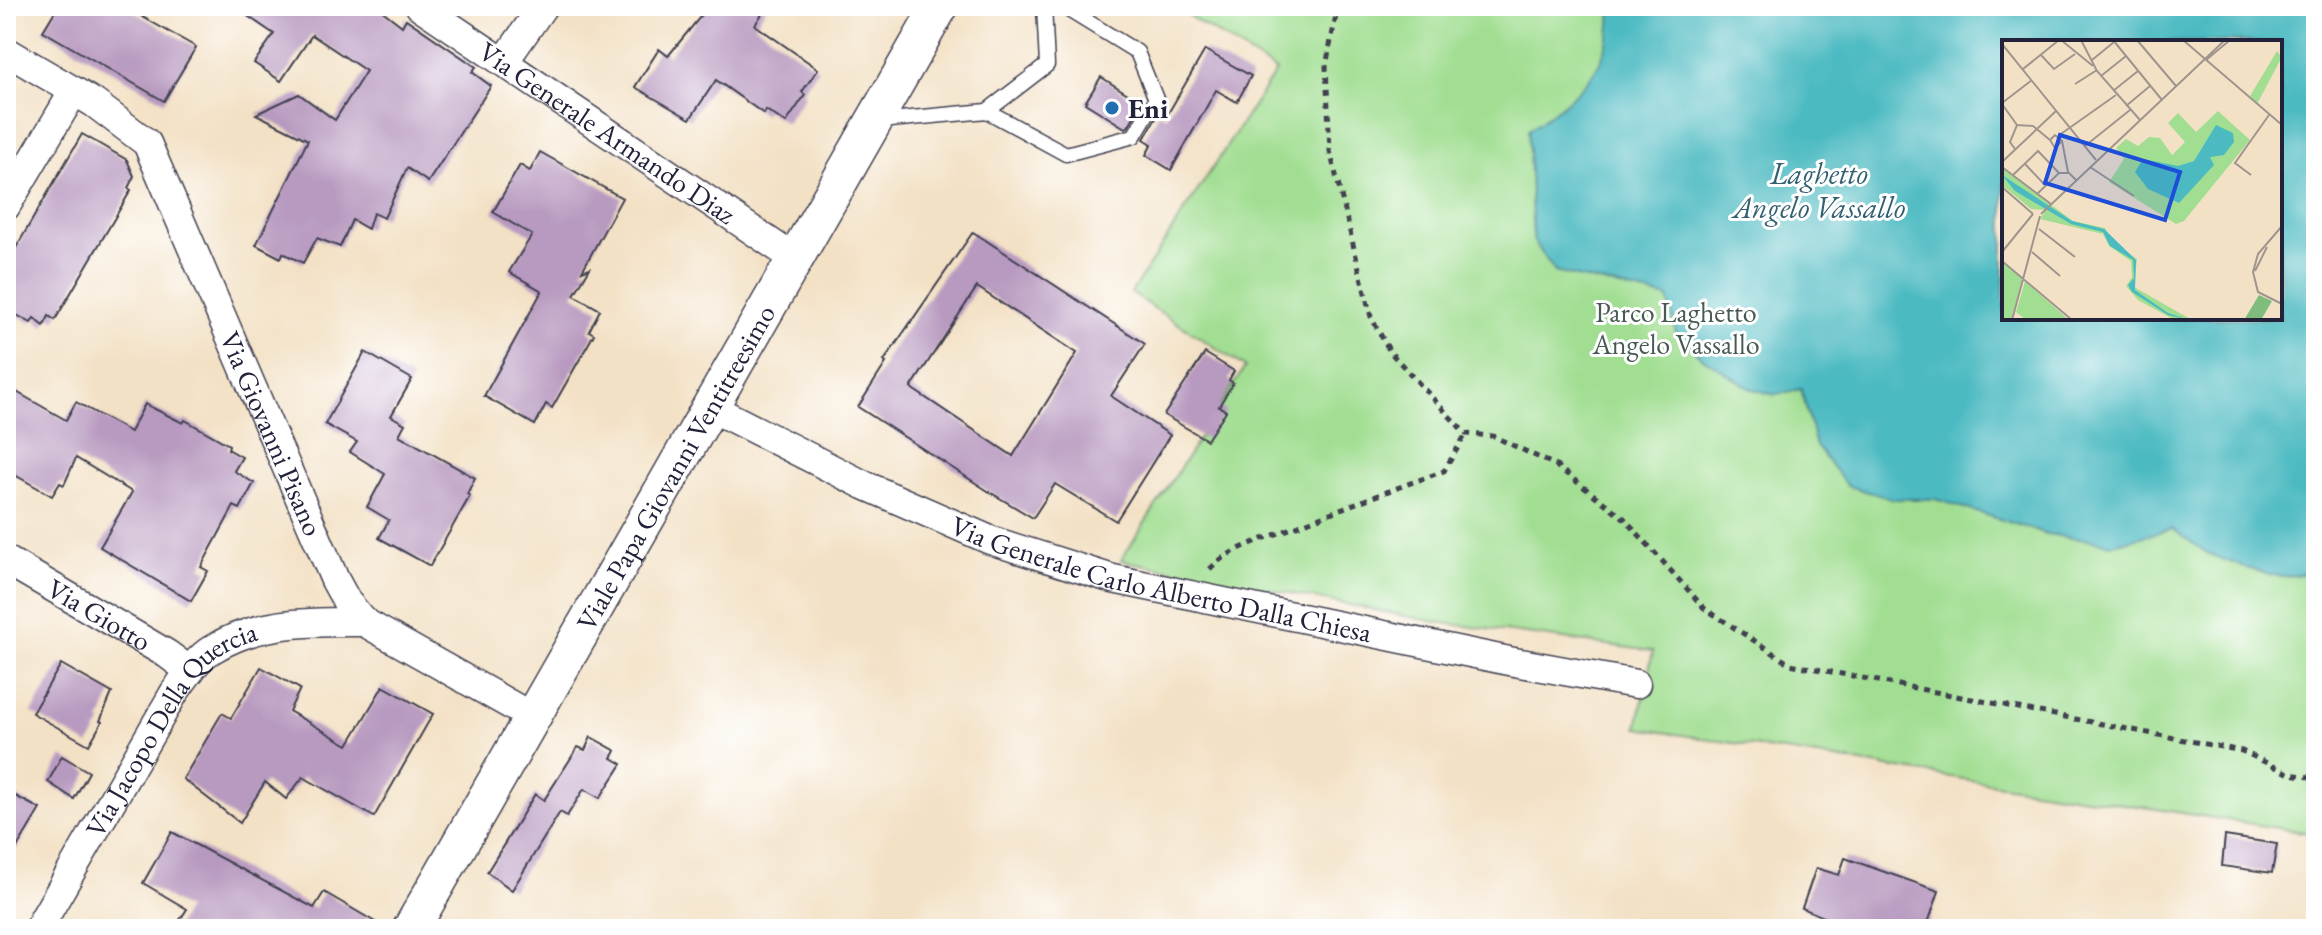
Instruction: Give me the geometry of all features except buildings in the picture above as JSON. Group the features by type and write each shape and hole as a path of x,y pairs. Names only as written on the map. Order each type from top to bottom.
{"street":[{"name":"Via Generale Armando Diaz","path":"420,6 795,259"},
{"path":"504,62 543,6"},
{"name":"Viale Papa Giovanni Ventitreesimo","path":"411,929 940,6"},
{"name":"Via Giovanni Pisano","path":"6,51 94,103 147,143 347,602 364,622 532,717"},
{"path":"6,206 74,91"},
{"name":"Via Generale Carlo Alberto Dalla Chiesa","path":"710,407 864,485 990,540 1113,579 1509,661 1636,684"},
{"name":"Via Giotto","path":"6,560 167,654 190,671"},
{"name":"Via Jacopo Della Quercia","path":"38,929 174,693 209,651 257,629 305,622 364,622"}],"lane":[{"path":"874,122 987,111 1047,65 1044,6"},
{"path":"987,111 1066,154 1134,136 1156,99 1137,52 1062,6"}],"path":[{"path":"1338,6 1326,66 1330,151 1371,317 1390,352 1466,434 1493,436 1555,465 1624,518 1704,608 1790,664 2242,751 2290,774 2316,778"},
{"path":"1188,595 1218,561 1256,542 1444,471 1466,434"}],"green space":[{"name":"Parco Laghetto Angelo Vassallo","path":"1173,6 2316,6 2316,834 1637,728 1653,651 1436,622 1121,560 1245,367 1131,293 1276,71"}],"water":[{"name":"Laghetto Angelo Vassallo","path":"1610,6 2316,6 2316,572 2282,577 2246,568 2209,554 2172,529 2113,544 2047,534 1935,499 1893,499 1847,486 1816,446 1801,389 1775,395 1749,388 1700,356 1676,333 1668,298 1555,272 1533,240 1528,130 1576,93 1599,65 1606,48"}],"place":[{"name":"Eni","path":"1112,108"}]}
